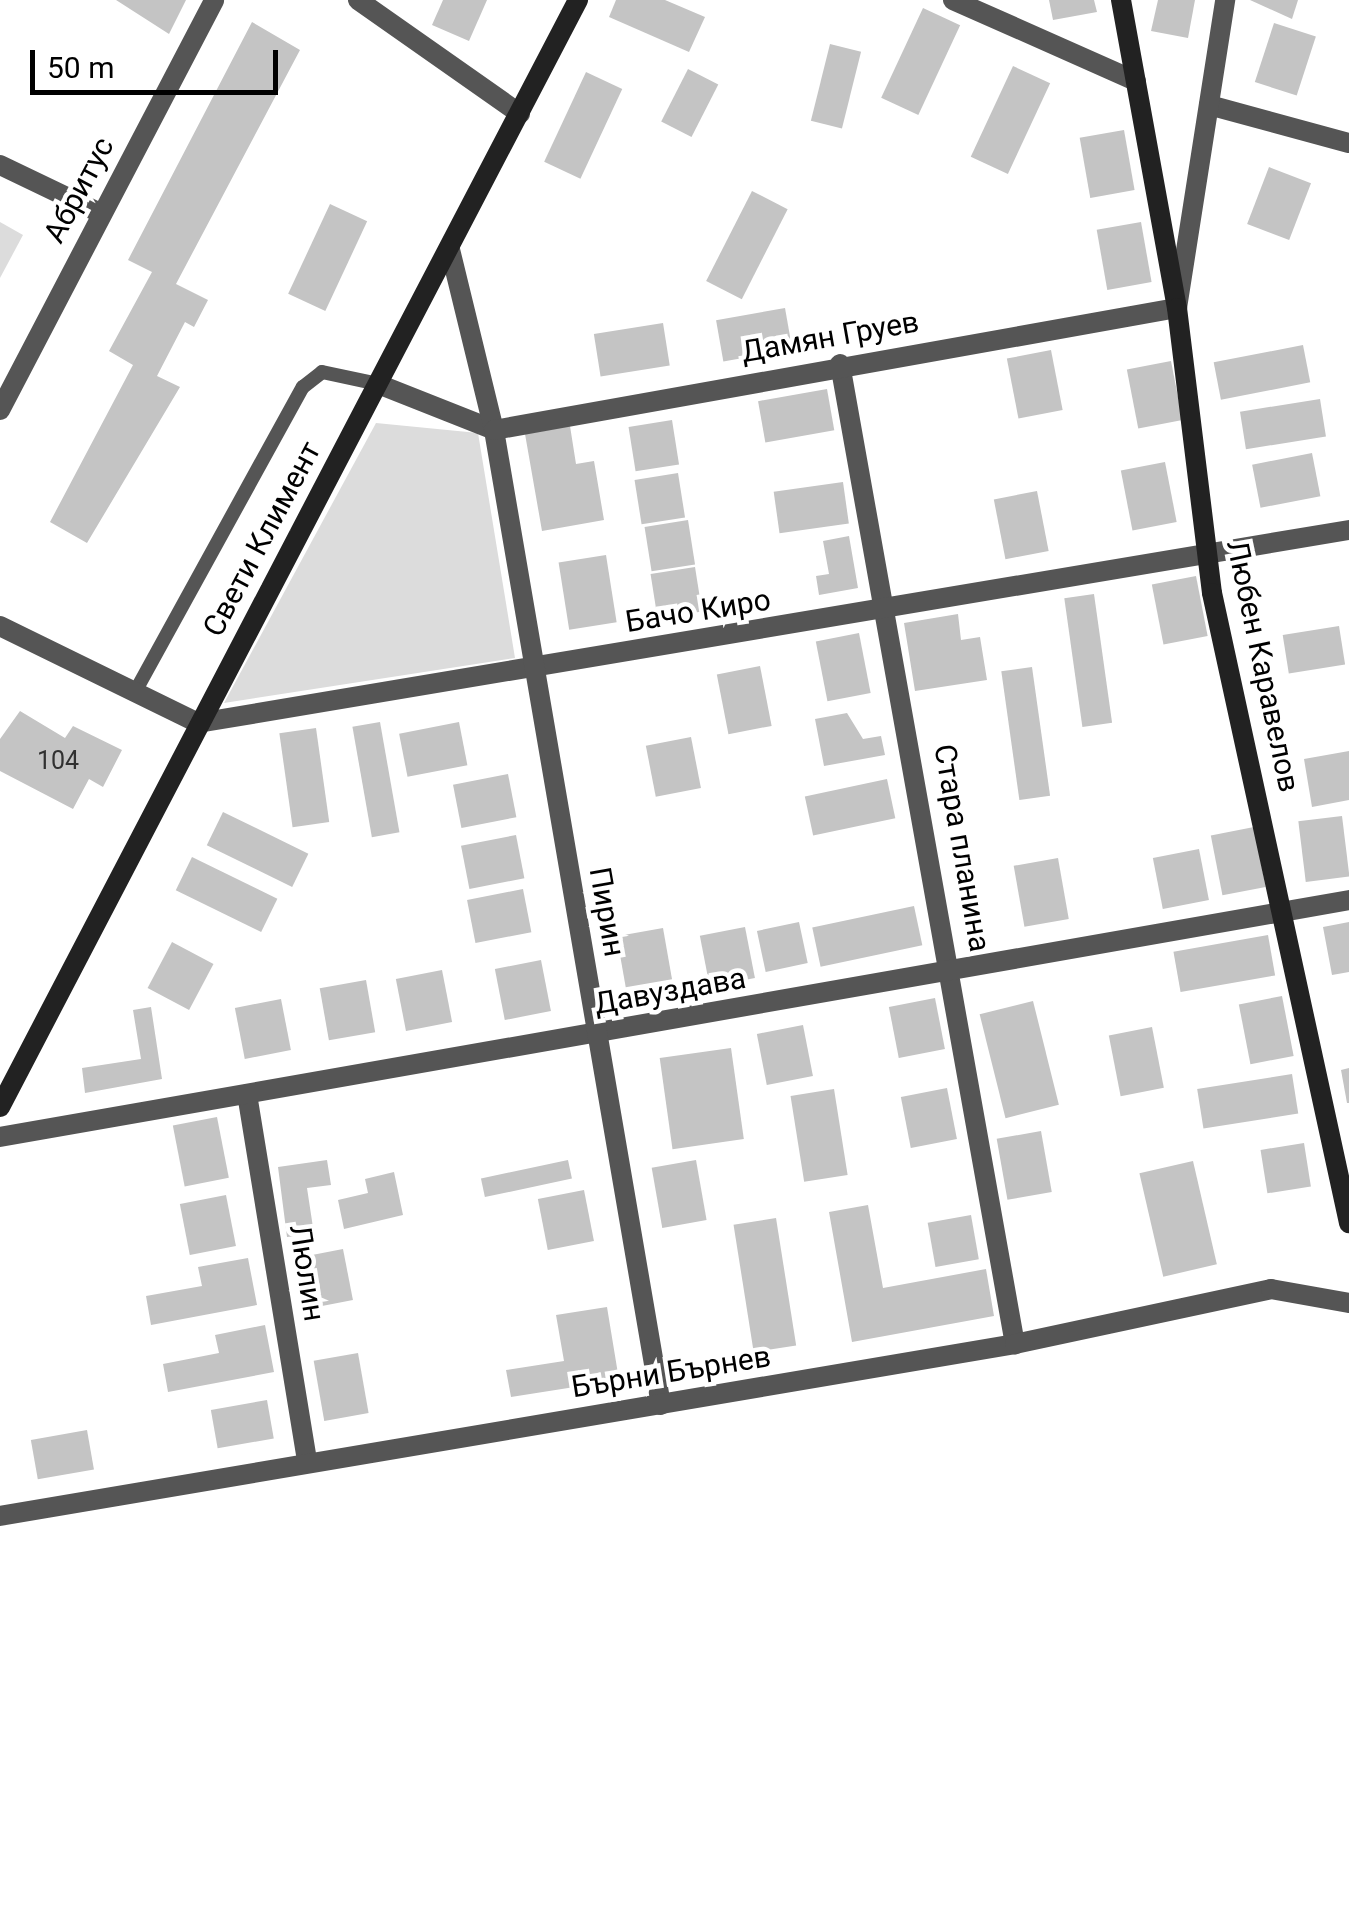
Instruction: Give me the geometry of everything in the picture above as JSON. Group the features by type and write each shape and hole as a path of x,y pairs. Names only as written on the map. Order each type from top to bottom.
{"street":[{"name":"Абритус","path":"0,410 214,0"},
{"path":"358,0 520,114"},
{"name":"Свети Климент","path":"0,1107 578,0"},
{"path":"953,0 1136,81"},
{"name":"Любен Каравелов","path":"1121,0 1177,308 1207,553 1349,1223"},
{"path":"1177,308 1225,0"},
{"path":"1209,106 1349,143"},
{"path":"0,165 100,213"},
{"name":"Пирин","path":"450,249 494,430 661,1405"},
{"name":"Дамян Груев","path":"494,430 840,364 1177,308"},
{"name":"Стара планина","path":"840,364 891,611 1015,1344"},
{"path":"378,384 494,430"},
{"name":"Бачо Киро","path":"198,723 891,611 1349,530"},
{"path":"0,626 198,723"},
{"name":"Давуздава","path":"0,1137 1287,916 1349,900"},
{"name":"Люлин","path":"247,1094 307,1461"},
{"name":"Бърни Бърнев","path":"0,1516 1015,1344 1271,1289 1349,1303"}],"lane":[{"path":"135,692 302,387 322,372 378,384"}],"shaded area":[{"path":"0,222 23,235 0,278"},
{"path":"376,423 478,433 515,658 224,703"}],"building":[{"path":"116,0 186,0 169,34"},
{"path":"443,0 487,0 469,41 432,25"},
{"path":"616,0 665,0 705,17 689,52 609,17"},
{"path":"1049,0 1094,0 1097,12 1053,20"},
{"path":"1158,0 1195,0 1188,38 1151,31"},
{"path":"1250,0 1298,0 1292,19"},
{"path":"923,8 960,25 918,115 881,98"},
{"path":"252,22 300,50 176,284 208,300 194,327 185,322 157,376 180,387 87,543 50,522 133,365 109,351 152,272 128,260"},
{"path":"1274,23 1316,37 1297,96 1255,82"},
{"path":"830,44 861,52 842,128 811,121"},
{"path":"1013,66 1050,83 1008,174 971,157"},
{"path":"688,69 718,84 692,137 661,122"},
{"path":"586,72 622,89 580,179 544,162"},
{"path":"1124,130 1135,190 1090,198 1080,138"},
{"path":"1269,167 1311,183 1289,240 1247,224"},
{"path":"752,191 788,209 742,299 706,281"},
{"path":"330,204 367,221 325,311 288,294"},
{"path":"1141,222 1152,282 1107,290 1097,230"},
{"path":"785,308 792,349 723,362 716,320"},
{"path":"663,323 670,365 601,376 594,334"},
{"path":"1303,345 1310,382 1221,400 1214,362"},
{"path":"1051,350 1063,410 1018,418 1007,359"},
{"path":"1171,361 1182,420 1138,428 1127,370"},
{"path":"827,389 834,430 765,443 758,401"},
{"path":"1320,399 1326,437 1246,449 1240,412"},
{"path":"672,420 679,464 636,471 629,427"},
{"path":"570,426 576,464 594,461 604,520 542,531 525,434"},
{"path":"1312,453 1320,496 1261,508 1252,465"},
{"path":"1165,462 1177,522 1132,530 1121,471"},
{"path":"678,473 685,517 642,524 635,480"},
{"path":"843,482 849,524 780,533 774,492"},
{"path":"1037,491 1049,551 1005,559 994,499"},
{"path":"688,520 695,564 652,571 645,527"},
{"path":"849,536 858,588 819,595 816,576 829,574 823,541"},
{"path":"606,555 617,622 569,630 559,563"},
{"path":"695,567 702,611 658,618 651,574"},
{"path":"1196,576 1208,636 1163,644 1152,585"},
{"path":"1094,594 1112,723 1082,727 1064,598"},
{"path":"958,614 961,640 980,637 987,680 915,691 904,623"},
{"path":"1339,626 1345,665 1289,673 1283,635"},
{"path":"859,633 871,693 827,701 816,641"},
{"path":"760,666 772,726 728,734 717,674"},
{"path":"1032,667 1050,796 1019,800 1001,671"},
{"path":"20,711 65,738 73,726 122,750 103,787 89,779 73,809 0,771 0,739"},
{"path":"847,713 863,739 881,736 885,755 824,766 815,719"},
{"path":"380,722 399,832 372,837 352,727"},
{"path":"459,722 467,765 408,777 399,734"},
{"path":"316,728 329,822 293,827 279,733"},
{"path":"691,737 701,788 656,797 646,746"},
{"path":"1349,751 1349,800 1312,807 1304,759"},
{"path":"508,774 516,817 461,828 453,785"},
{"path":"887,779 895,818 813,836 805,796"},
{"path":"223,812 308,854 292,887 207,845"},
{"path":"1342,816 1349,877 1306,882 1298,821"},
{"path":"1254,827 1266,887 1222,895 1211,835"},
{"path":"516,835 524,878 469,889 461,846"},
{"path":"1199,849 1209,900 1163,909 1153,858"},
{"path":"192,857 277,899 261,932 176,890"},
{"path":"1058,858 1069,919 1024,927 1014,866"},
{"path":"523,889 531,932 475,943 467,900"},
{"path":"914,906 922,945 821,967 812,928"},
{"path":"799,922 808,963 766,972 757,931"},
{"path":"1349,922 1349,972 1332,975 1323,927"},
{"path":"745,927 755,978 710,987 700,936"},
{"path":"663,928 672,979 626,987 617,936"},
{"path":"1268,935 1275,975 1181,992 1173,952"},
{"path":"172,942 213,964 189,1010 148,988"},
{"path":"541,960 551,1011 505,1020 495,969"},
{"path":"442,970 452,1022 406,1031 396,979"},
{"path":"366,980 375,1032 329,1040 320,988"},
{"path":"1282,996 1294,1056 1250,1064 1239,1004"},
{"path":"935,998 945,1049 899,1058 889,1007"},
{"path":"281,999 291,1050 245,1059 235,1008"},
{"path":"1033,1001 1059,1105 1006,1118 980,1014"},
{"path":"151,1007 162,1079 85,1093 82,1068 141,1059 133,1010"},
{"path":"803,1025 813,1076 767,1085 757,1034"},
{"path":"1152,1027 1164,1088 1121,1096 1109,1035"},
{"path":"731,1048 744,1139 673,1149 660,1058"},
{"path":"1349,1068 1349,1103 1347,1103 1341,1070"},
{"path":"1292,1074 1298,1114 1203,1129 1197,1089"},
{"path":"947,1088 957,1139 911,1148 901,1097"},
{"path":"834,1089 848,1175 804,1182 791,1096"},
{"path":"217,1117 229,1178 185,1186 173,1126"},
{"path":"1041,1131 1052,1192 1007,1200 997,1139"},
{"path":"1304,1143 1311,1186 1267,1193 1261,1150"},
{"path":"327,1160 331,1185 307,1188 314,1234 287,1237 278,1167"},
{"path":"568,1160 572,1179 485,1197 481,1179"},
{"path":"696,1160 707,1220 662,1228 652,1168"},
{"path":"1193,1161 1217,1264 1163,1277 1139,1173"},
{"path":"394,1172 403,1215 344,1229 338,1200 368,1193 365,1179"},
{"path":"584,1190 594,1241 548,1250 538,1199"},
{"path":"226,1195 236,1246 190,1255 180,1204"},
{"path":"868,1205 883,1288 986,1269 994,1316 852,1342 829,1212"},
{"path":"971,1215 979,1259 935,1267 928,1223"},
{"path":"776,1218 796,1345 754,1352 734,1225"},
{"path":"343,1249 353,1300 308,1309 298,1258"},
{"path":"248,1258 257,1305 151,1325 146,1296 202,1286 198,1267"},
{"path":"607,1307 619,1380 511,1397 506,1370 564,1361 556,1315"},
{"path":"265,1325 274,1372 168,1392 163,1364 219,1353 215,1335"},
{"path":"358,1353 369,1413 324,1421 314,1361"},
{"path":"267,1400 274,1438 218,1448 211,1410"},
{"path":"87,1430 94,1469 38,1479 31,1440"}]}
